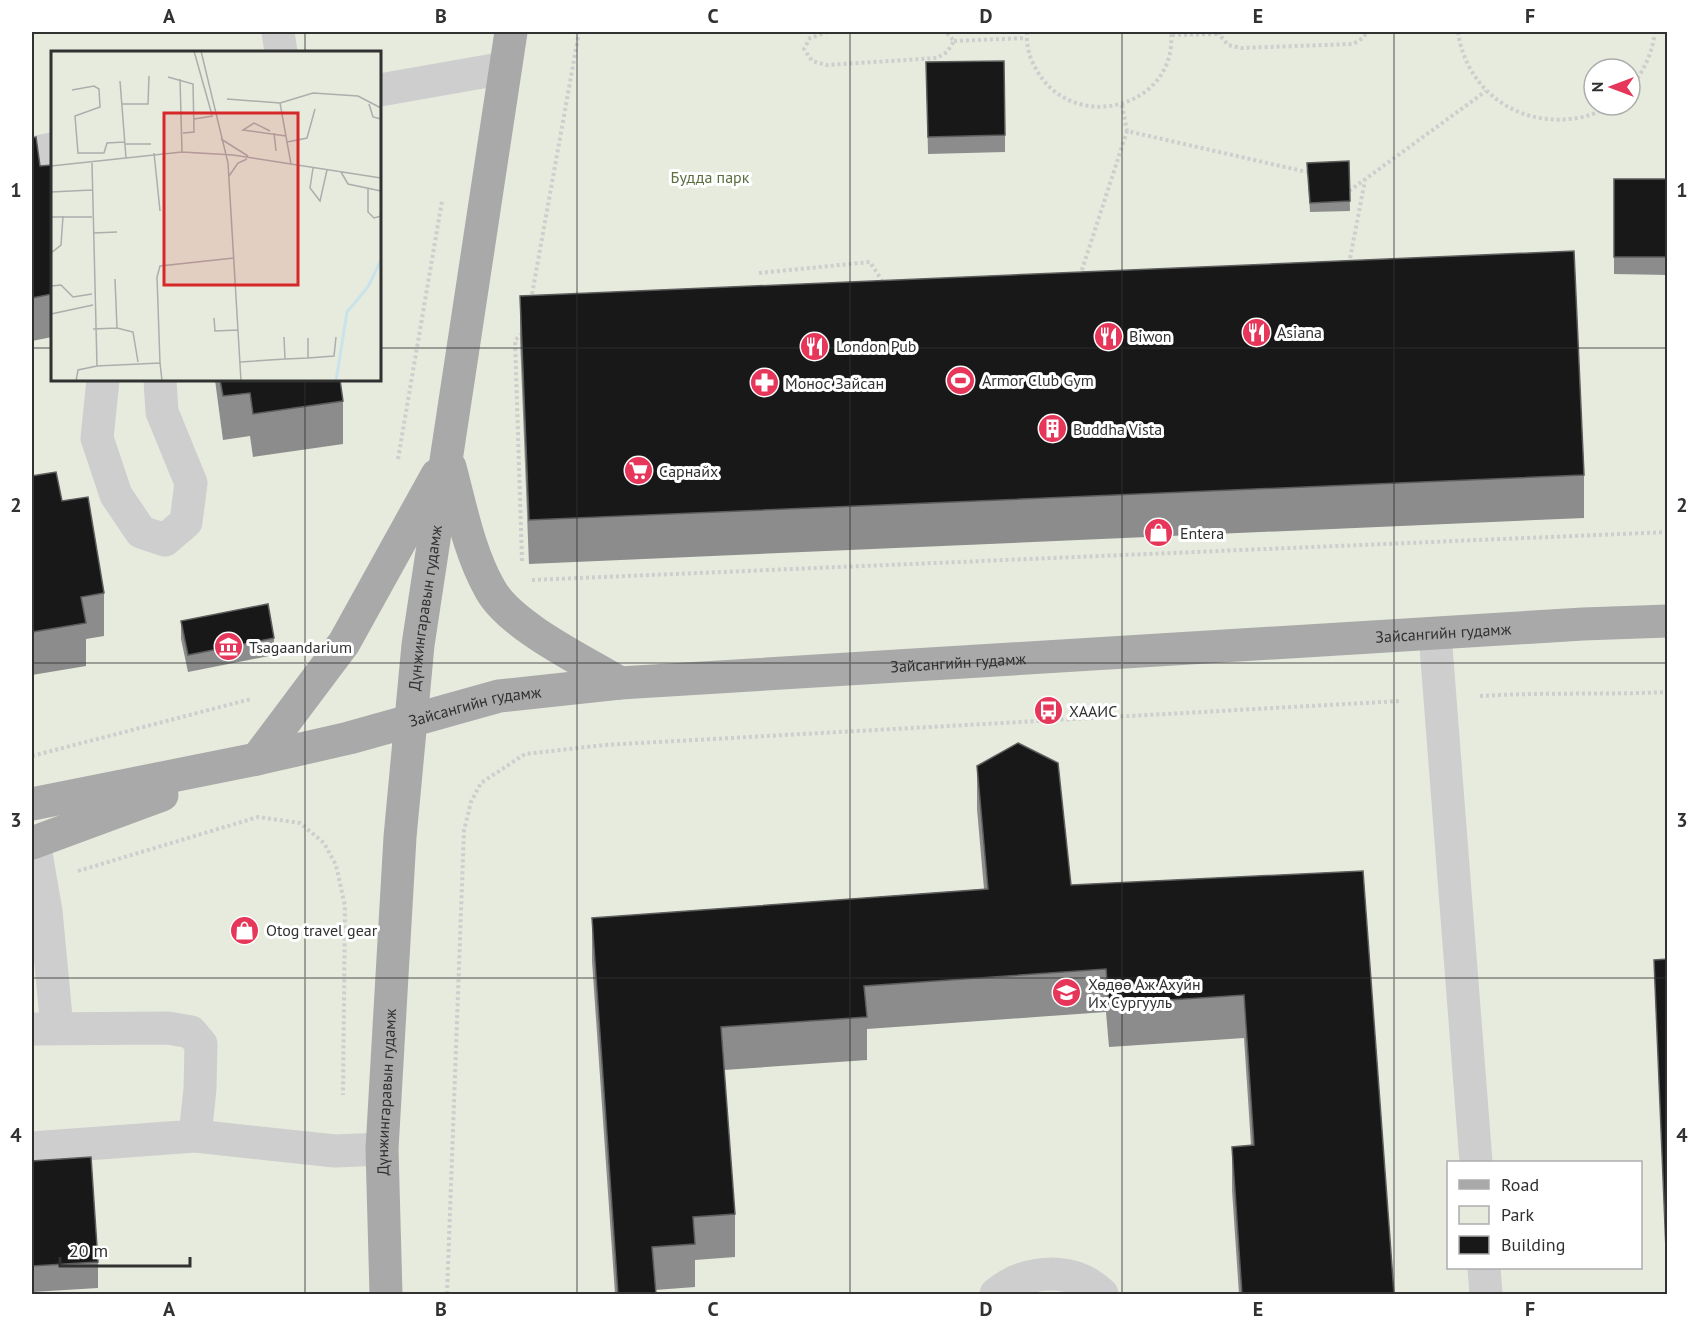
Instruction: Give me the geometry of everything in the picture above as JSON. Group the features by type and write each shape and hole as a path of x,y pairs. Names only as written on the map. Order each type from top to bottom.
{"main road":[{"name":"Дүнжингаравын гудамж","path":"386,1294 382,1149 399,848 410,721 418,645 511,32"},
{"path":"447,457 473,551 491,591 531,630 620,683"},
{"path":"257,759 344,643 447,457"},
{"name":"Зайсангийн гудамж","path":"32,804 257,759 499,696 620,683 1668,621"},
{"name":"Зайсангийн гудамж","path":"33,843 257,759"}],"lane":[{"path":"278,32 280,51"},
{"path":"381,90 505,68"},
{"path":"32,153 51,149"},
{"path":"103,381 97,438 116,495 141,532 165,540 186,522 192,483 162,412 160,381"},
{"path":"1435,634 1476,1161"},
{"path":"33,843 41,882 44,1029 168,1028 191,1032 201,1044 200,1089 195,1136"},
{"path":"32,1148 195,1136 345,1150 382,1149"},
{"path":"1484,1269 1486,1294"},
{"path":"996,1294 1008,1284 1035,1274 1066,1275 1092,1286 1102,1294"}],"path":[{"path":"530,308 579,32"},
{"path":"828,32 810,38 804,49 812,61 827,64 937,58 947,52 954,41"},
{"path":"946,32 954,41"},
{"path":"1027,32 1026,38 1031,60 1041,80 1058,96 1078,105 1100,108 1122,105 1143,94 1158,78 1168,57 1171,33 1220,33 1228,45 1240,48 1353,44 1363,38 1367,32"},
{"path":"1458,32 1470,70 1486,91 1506,107 1530,117 1556,121 1584,117"},
{"path":"1642,73 1653,47 1655,32"},
{"path":"954,41 1026,38"},
{"path":"1349,191 1486,91"},
{"path":"1078,283 1126,131 1122,105"},
{"path":"1126,131 1307,172"},
{"path":"1348,270 1365,179"},
{"path":"398,463 444,193"},
{"path":"759,273 870,262 886,288"},
{"path":"523,570 514,340 525,332"},
{"path":"527,575 532,580 1668,532"},
{"path":"447,1294 464,830 471,802 481,783 525,753 616,744 1551,692 1588,695 1668,692"},
{"path":"32,756 256,697"},
{"path":"41,882 258,818 300,823 324,843 336,865 345,906 342,1106 345,1150"}],"green space":[{"name":"Будда парк","path":"32,32 1667,32 1667,1294 32,1294"}],"building":[{"path":"1004,61 1005,135 928,137 926,62"},
{"path":"36,137 40,166 51,165 51,294 32,298 32,138"},
{"path":"1349,161 1350,201 1310,203 1307,163"},
{"path":"1614,179 1668,179 1668,257 1614,257"},
{"name":"Buddha Vista","path":"1574,251 1584,475 529,520 520,296"},
{"path":"220,381 340,381 343,401 253,414 250,393 223,396"},
{"path":"56,472 62,501 88,497 104,593 81,597 86,623 32,632 32,476"},
{"path":"268,604 274,638 188,655 181,621"},
{"path":"1018,743 1058,763 1071,885 1363,871 1394,1294 1242,1294 1232,1147 1254,1145 1244,995 1109,1004 1106,969 864,986 867,1017 721,1027 735,1214 693,1217 695,1244 652,1247 656,1294 618,1294 592,918 988,889 977,766"},
{"path":"1668,959 1668,1274 1667,1274 1654,960"},
{"path":"91,1157 98,1262 32,1266 32,1161"}],"place":[{"name":"Asiana","path":"1256,332"},
{"name":"Biwon","path":"1108,336"},
{"name":"London Pub","path":"815,346"},
{"name":"Armor Club Gym","path":"961,380"},
{"name":"Монос Зайсан","path":"764,383"},
{"name":"Buddha Vista","path":"1052,429"},
{"name":"Сарнайх","path":"638,471"},
{"name":"Entera","path":"1159,533"},
{"name":"Tsagaandarium","path":"228,647"},
{"name":"ХААИС","path":"1048,711"},
{"name":"Otog travel gear","path":"245,930"},
{"name":"Хөдөө Аж Ахуйн Их Сургууль","path":"1067,993"}]}
